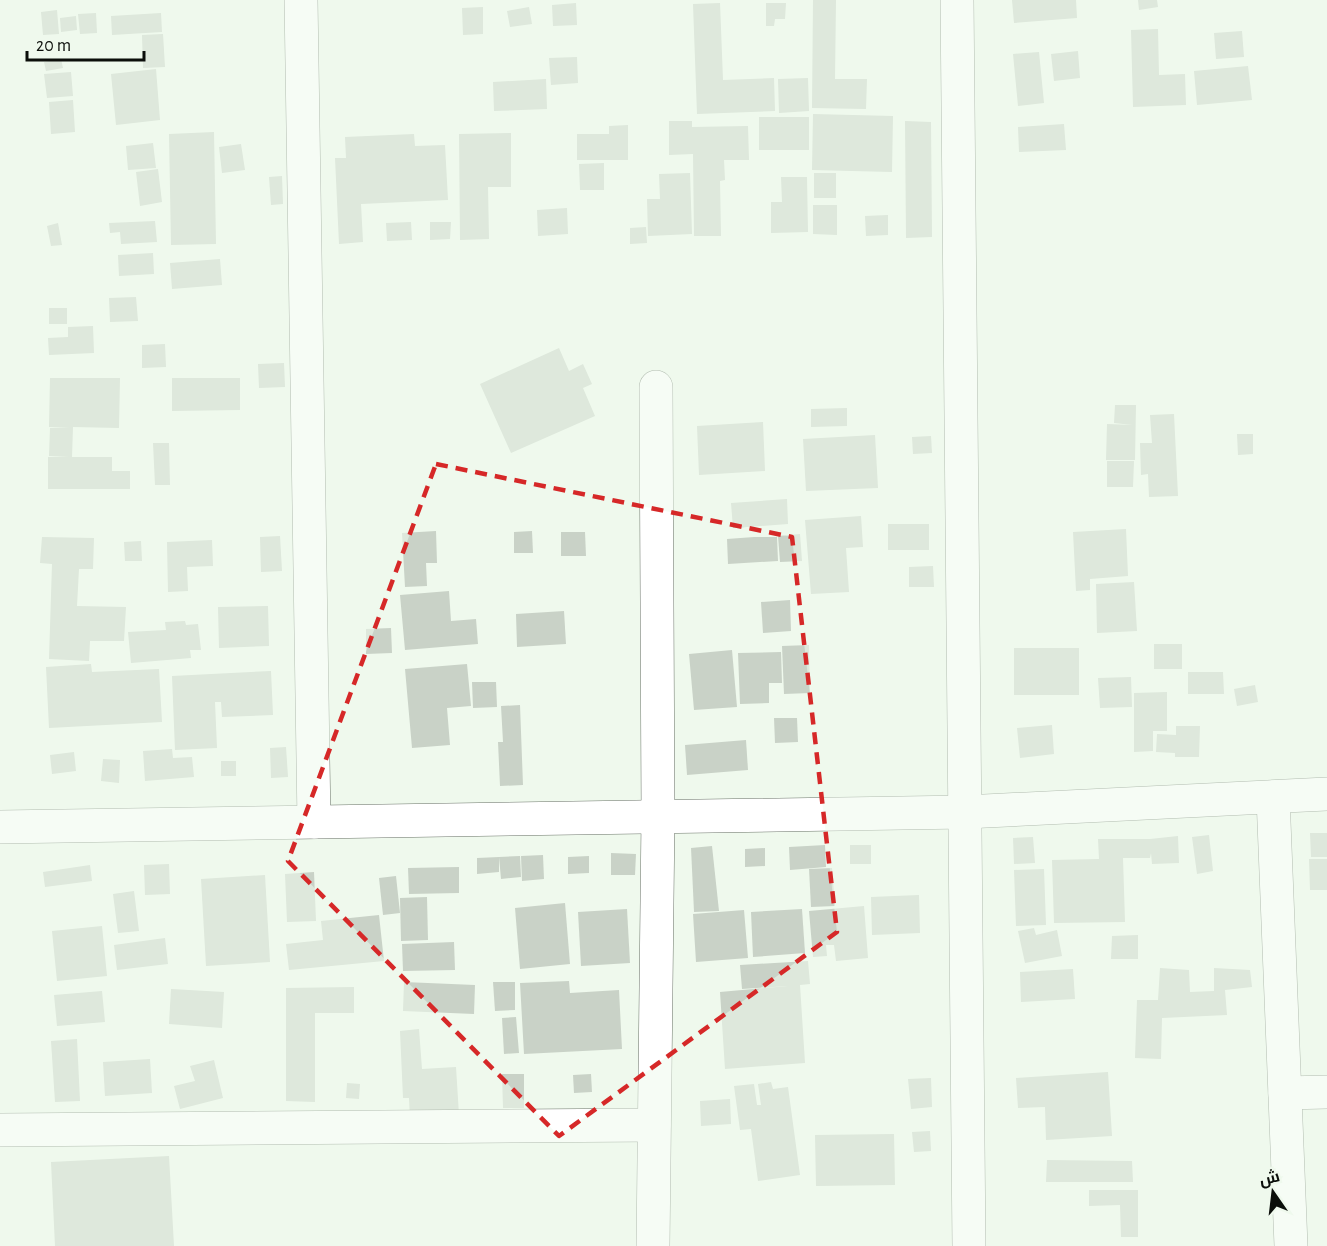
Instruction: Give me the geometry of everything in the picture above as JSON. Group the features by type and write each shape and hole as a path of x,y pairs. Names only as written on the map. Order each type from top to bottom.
{"street":[{"path":"302,0 314,822"},
{"path":"957,0 969,1246"},
{"path":"653,1246 658,817 656,387"},
{"path":"0,827 965,812 1327,794"},
{"path":"1273,796 1291,1246"},
{"path":"1285,1093 1327,1092"},
{"path":"0,1130 654,1125"}],"highlighted area":[{"path":"436,464 792,537 837,932 559,1136 288,861"}],"building":[{"path":"813,0 836,0 835,79 867,79 866,109 812,108"},
{"path":"1012,0 1076,0 1077,18 1014,23"},
{"path":"1138,0 1157,0 1158,7 1139,10"},
{"path":"576,3 577,25 553,26 552,5"},
{"path":"720,3 723,80 774,78 775,111 697,114 693,4"},
{"path":"766,3 786,3 785,19 775,19 774,26 766,26"},
{"path":"483,7 483,34 463,35 462,8"},
{"path":"529,7 532,24 510,27 507,11"},
{"path":"57,10 59,34 43,35 41,12"},
{"path":"96,13 97,33 80,34 78,14"},
{"path":"161,13 162,32 112,35 111,16"},
{"path":"76,16 77,30 61,32 60,18"},
{"path":"1158,29 1159,75 1185,74 1186,105 1133,107 1131,30"},
{"path":"1242,31 1244,57 1216,59 1214,33"},
{"path":"163,34 165,67 143,68 142,35"},
{"path":"1078,51 1080,78 1054,81 1051,54"},
{"path":"1039,52 1044,103 1018,106 1013,54"},
{"path":"577,57 578,83 551,85 549,58"},
{"path":"61,59 63,68 46,71 44,62"},
{"path":"1248,66 1252,100 1197,105 1194,71"},
{"path":"156,69 160,120 116,125 111,74"},
{"path":"71,72 73,96 47,98 44,74"},
{"path":"808,78 809,111 779,113 778,79"},
{"path":"546,79 547,109 494,111 493,82"},
{"path":"73,100 75,132 51,134 49,102"},
{"path":"813,114 893,116 892,172 812,170"},
{"path":"759,117 809,117 809,150 759,150"},
{"path":"669,121 692,121 692,127 748,126 749,160 724,160 725,180 720,181 721,236 694,236 693,154 669,155"},
{"path":"905,121 931,122 932,237 906,238"},
{"path":"1064,124 1066,150 1019,152 1018,127"},
{"path":"628,125 628,160 577,160 577,134 609,134 609,126"},
{"path":"214,132 216,244 171,245 169,134"},
{"path":"511,133 511,187 488,187 489,239 460,240 459,134"},
{"path":"414,134 415,146 445,145 448,200 361,204 363,242 339,244 335,158 346,158 345,137"},
{"path":"153,143 156,168 128,170 126,146"},
{"path":"241,144 245,170 222,173 219,147"},
{"path":"604,163 604,190 580,190 579,164"},
{"path":"158,169 162,202 140,206 136,172"},
{"path":"690,173 692,234 648,236 647,199 660,199 659,174"},
{"path":"814,173 836,173 836,198 814,198"},
{"path":"282,176 283,204 271,205 269,177"},
{"path":"781,177 807,177 808,232 771,233 771,202 782,202"},
{"path":"813,205 837,205 837,235 813,234"},
{"path":"567,208 568,234 538,236 537,210"},
{"path":"888,215 888,235 866,236 865,216"},
{"path":"155,221 157,242 121,244 120,232 110,233 109,223"},
{"path":"411,222 412,240 387,241 386,223"},
{"path":"430,222 451,222 450,239 430,240"},
{"path":"58,223 62,245 51,246 47,226"},
{"path":"646,227 647,243 630,244 630,228"},
{"path":"153,253 154,274 119,276 118,255"},
{"path":"220,259 222,285 172,289 170,263"},
{"path":"136,297 138,321 110,322 109,298"},
{"path":"49,308 67,308 67,324 49,324"},
{"path":"93,326 94,353 49,355 48,338 68,337 68,327"},
{"path":"165,344 166,367 142,368 142,345"},
{"path":"559,348 569,371 583,364 592,384 583,388 595,416 511,453 480,384"},
{"path":"284,363 285,387 259,388 258,364"},
{"path":"50,378 120,378 119,428 73,427 72,457 112,457 112,471 130,471 130,489 48,489 48,457 69,457 49,456 50,428 70,428 49,427"},
{"path":"172,378 240,378 240,410 172,411"},
{"path":"1115,405 1136,405 1135,460 1106,460 1107,424 1133,425 1114,423"},
{"path":"847,408 847,426 811,427 811,409"},
{"path":"1174,414 1178,496 1149,497 1148,474 1141,475 1140,443 1152,443 1150,415"},
{"path":"763,422 765,471 699,475 697,426"},
{"path":"1237,434 1253,434 1253,454 1238,455"},
{"path":"875,435 878,488 806,491 803,439"},
{"path":"931,436 932,453 913,454 912,437"},
{"path":"153,443 169,443 170,485 155,485"},
{"path":"1107,461 1134,461 1133,487 1107,487"},
{"path":"787,499 788,524 733,528 731,503"},
{"path":"861,516 863,547 846,548 849,592 811,594 805,520"},
{"path":"888,524 929,524 929,550 888,550"},
{"path":"1126,529 1128,576 1090,579 1090,590 1076,591 1073,532"},
{"path":"436,531 437,563 426,563 427,586 405,587 402,533"},
{"path":"532,531 533,553 514,553 514,532"},
{"path":"561,532 585,532 586,556 561,556"},
{"path":"800,534 802,561 780,562 778,536"},
{"path":"280,536 282,571 261,572 260,537"},
{"path":"42,537 94,538 93,569 79,569 77,606 126,607 124,641 90,641 89,661 49,659 52,564 40,563"},
{"path":"777,537 778,561 728,564 727,539"},
{"path":"212,540 213,566 187,567 188,591 168,592 167,542"},
{"path":"141,541 142,561 125,561 124,542"},
{"path":"933,566 934,587 909,587 909,567"},
{"path":"1134,582 1137,631 1097,633 1096,584"},
{"path":"449,591 451,621 476,619 478,644 405,650 400,595"},
{"path":"790,600 791,631 763,633 761,602"},
{"path":"268,606 269,646 219,648 218,607"},
{"path":"564,611 566,644 517,647 516,614"},
{"path":"185,621 186,625 198,624 201,650 190,650 191,658 131,663 128,632 166,630 165,622"},
{"path":"391,628 392,653 366,654 366,629"},
{"path":"1154,644 1182,644 1182,669 1154,669"},
{"path":"809,645 810,693 784,694 782,646"},
{"path":"1014,648 1079,648 1079,695 1014,695"},
{"path":"732,650 737,707 694,710 689,654"},
{"path":"781,652 782,683 769,683 769,703 740,704 738,653"},
{"path":"91,664 92,672 159,669 162,722 49,728 46,667"},
{"path":"467,664 471,706 447,708 450,745 412,748 405,669"},
{"path":"271,671 273,715 222,717 221,702 215,702 217,748 175,750 172,676"},
{"path":"1188,672 1223,672 1224,694 1188,694"},
{"path":"1131,677 1132,707 1100,708 1098,678"},
{"path":"472,682 496,682 497,707 473,708"},
{"path":"1255,685 1258,702 1237,706 1234,689"},
{"path":"1167,692 1167,731 1153,731 1153,751 1134,752 1134,693"},
{"path":"520,705 523,785 500,786 498,742 503,742 501,706"},
{"path":"774,718 797,718 798,742 775,743"},
{"path":"1052,725 1054,754 1020,758 1017,728"},
{"path":"1176,726 1200,726 1199,757 1175,757 1175,753 1156,752 1157,734 1176,735"},
{"path":"746,740 748,770 687,775 685,745"},
{"path":"286,747 288,777 271,778 270,748"},
{"path":"172,749 173,758 192,757 194,777 145,781 143,751"},
{"path":"74,752 76,771 52,774 50,755"},
{"path":"103,759 120,760 119,783 101,781"},
{"path":"221,761 236,761 236,776 221,776"},
{"path":"1310,833 1327,833 1327,857 1311,857"},
{"path":"1209,835 1213,871 1197,874 1192,837"},
{"path":"1178,836 1179,863 1152,864 1151,853 1150,858 1123,858 1125,922 1054,923 1052,860 1099,859 1098,839 1150,839"},
{"path":"1033,837 1035,863 1014,864 1013,838"},
{"path":"825,845 826,867 790,870 789,847"},
{"path":"850,845 871,845 871,864 850,864"},
{"path":"712,846 719,911 694,912 691,848"},
{"path":"765,848 765,866 745,867 745,849"},
{"path":"611,853 636,854 635,875 611,875"},
{"path":"543,855 544,879 522,881 521,856"},
{"path":"520,856 521,877 501,879 499,857"},
{"path":"589,856 589,873 568,874 568,857"},
{"path":"499,857 499,872 477,874 477,858"},
{"path":"1309,859 1327,859 1327,890 1310,890"},
{"path":"169,864 170,894 145,895 144,865"},
{"path":"90,865 92,881 45,887 43,872"},
{"path":"459,867 459,893 409,894 408,868"},
{"path":"832,868 835,906 811,907 809,869"},
{"path":"1044,869 1046,925 1016,926 1014,870"},
{"path":"314,872 316,921 287,922 285,874"},
{"path":"265,875 270,962 206,966 201,879"},
{"path":"396,876 400,913 383,915 379,878"},
{"path":"134,891 139,931 118,933 113,894"},
{"path":"919,895 920,933 872,935 871,897"},
{"path":"427,897 428,940 401,941 400,898"},
{"path":"565,903 570,964 520,969 515,908"},
{"path":"864,906 868,958 836,961 834,945 826,945 827,956 813,957 809,911"},
{"path":"627,909 630,963 581,966 578,912"},
{"path":"802,909 805,953 753,957 751,912"},
{"path":"744,910 748,958 696,962 693,914"},
{"path":"379,915 384,961 289,970 286,944 323,940 321,921"},
{"path":"102,926 107,976 57,981 52,931"},
{"path":"1034,928 1036,935 1057,930 1062,956 1025,963 1018,931"},
{"path":"1138,935 1138,959 1111,959 1112,936"},
{"path":"165,938 168,964 117,970 114,945"},
{"path":"454,942 455,970 403,971 402,944"},
{"path":"808,961 810,984 800,985 805,1063 725,1069 720,992 788,986 742,989 740,965"},
{"path":"1160,968 1189,970 1190,992 1214,991 1214,968 1250,970 1252,987 1225,990 1227,1015 1162,1018 1161,1059 1135,1058 1137,1000 1158,1000"},
{"path":"1073,969 1075,999 1021,1002 1020,972"},
{"path":"569,981 570,993 619,990 622,1049 524,1054 520,983"},
{"path":"404,982 475,985 474,1014 403,1011"},
{"path":"493,982 515,982 515,1010 495,1011"},
{"path":"354,987 354,1013 315,1013 315,1102 286,1101 286,988"},
{"path":"171,989 224,992 222,1028 169,1024"},
{"path":"102,991 105,1022 57,1026 54,995"},
{"path":"516,1017 519,1053 504,1054 502,1018"},
{"path":"419,1029 422,1069 456,1067 459,1115 410,1118 409,1098 403,1098 400,1031"},
{"path":"77,1039 80,1101 55,1102 51,1041"},
{"path":"150,1059 152,1093 105,1096 103,1062"},
{"path":"214,1060 223,1098 180,1109 174,1086 195,1081 190,1066"},
{"path":"1108,1072 1112,1136 1046,1140 1045,1107 1018,1108 1016,1078"},
{"path":"502,1074 524,1074 524,1108 503,1108"},
{"path":"591,1074 592,1092 574,1093 573,1075"},
{"path":"931,1078 932,1107 911,1109 908,1079"},
{"path":"771,1082 773,1089 788,1087 800,1175 758,1181 751,1129 740,1130 734,1086 754,1084 757,1105 761,1105 758,1084"},
{"path":"347,1083 360,1084 359,1099 346,1098"},
{"path":"730,1099 731,1124 701,1126 700,1101"},
{"path":"930,1131 931,1151 914,1152 912,1132"},
{"path":"894,1134 895,1185 816,1186 815,1135"},
{"path":"169,1156 174,1246 55,1246 51,1162"},
{"path":"1047,1160 1132,1161 1133,1182 1046,1182"},
{"path":"1089,1190 1138,1190 1138,1237 1121,1237 1120,1205 1089,1206"}]}
